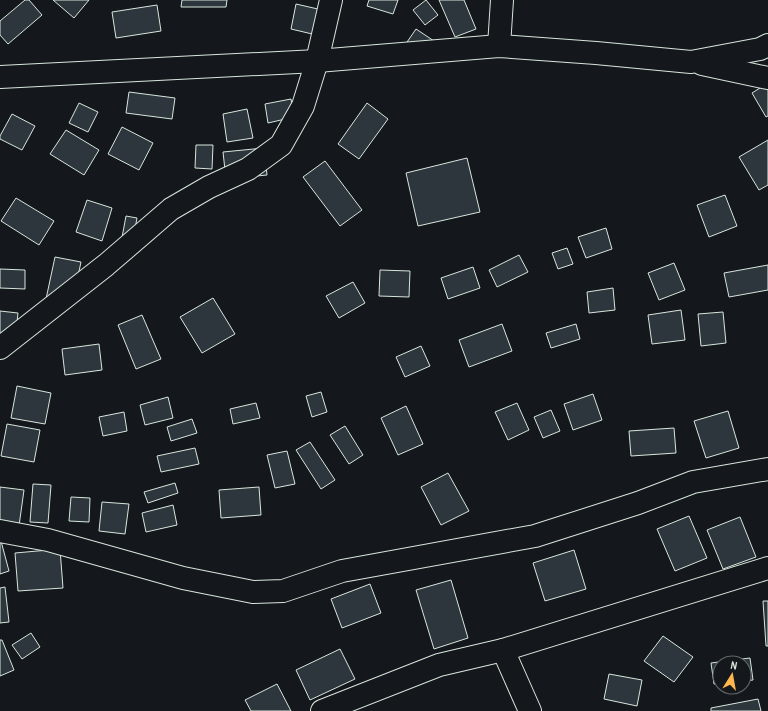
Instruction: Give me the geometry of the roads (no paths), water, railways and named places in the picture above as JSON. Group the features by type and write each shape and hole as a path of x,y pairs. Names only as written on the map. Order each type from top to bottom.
{"street":[{"path":"0,348 106,265 171,209 209,187 248,169 281,145 303,106 317,61 331,0"},
{"path":"499,46 502,0"},
{"path":"691,62 760,49 768,45"},
{"path":"0,77 317,61 499,46 691,62 768,78"},
{"path":"0,531 48,540 183,578 253,592 283,591 342,571 535,536 693,482 768,469"},
{"path":"322,711 439,665 503,650 768,568"},
{"path":"503,650 530,711"}]}
